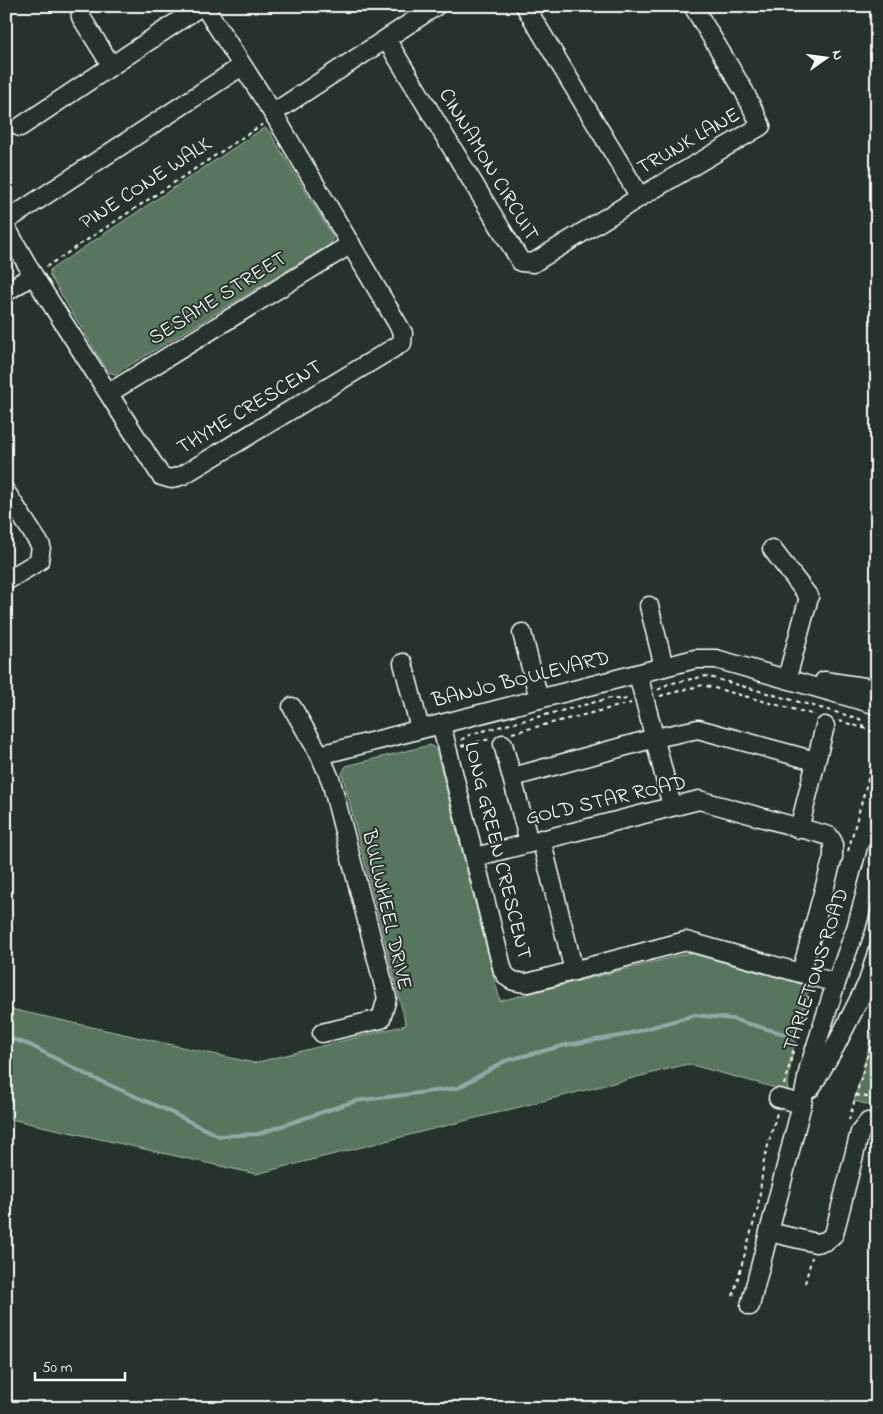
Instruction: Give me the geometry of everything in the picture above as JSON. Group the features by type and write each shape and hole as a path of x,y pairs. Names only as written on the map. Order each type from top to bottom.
{"street":[{"path":"80,6 81,17 111,65"},
{"path":"20,127 202,6"},
{"name":"THYME CRESCENT","path":"202,6 242,66 273,113 351,244 397,322 402,333 402,343 183,475 172,479 161,476 33,275 8,229 6,221 242,66"},
{"path":"273,113 436,6"},
{"path":"525,6 640,197"},
{"name":"TRUNK LANE","path":"640,197 761,126 744,91 693,6"},
{"name":"CINNAMON CIRCUIT","path":"386,39 521,262 533,263 640,197"},
{"name":"SESAME STREET","path":"109,393 351,244"},
{"path":"6,292 33,275"},
{"path":"6,492 40,546 39,561 6,581"},
{"path":"772,549 809,597 786,678"},
{"path":"649,606 664,667"},
{"path":"522,633 539,699"},
{"name":"BANJO BOULEVARD","path":"320,755 695,659 716,658 786,678 832,694 877,705"},
{"path":"399,670 420,729"},
{"path":"638,674 672,806"},
{"name":"BANJO BOULEVARD","path":"786,678 877,689"},
{"path":"292,707 320,755"},
{"name":"LONG GREEN CRESCENT","path":"441,724 503,971 507,978 516,982 528,983 686,942 836,983"},
{"path":"799,829 825,726"},
{"path":"513,777 655,738 698,729 815,761"},
{"path":"503,744 535,841 574,971"},
{"name":"BULLWHEEL DRIVE","path":"320,755 331,781 387,998 381,1019 322,1033"},
{"name":"GOLD STAR ROAD","path":"475,857 699,800 829,836 833,842 833,857 807,975"},
{"name":"TARLETONS ROAD","path":"750,1306 802,1104 809,1068 856,928 877,851"},
{"name":"TARLETONS ROAD","path":"802,1104 872,983 877,952"},
{"path":"779,1098 802,1104"},
{"path":"769,1232 816,1243 826,1241 834,1234 860,1132 868,1122 877,1123"}],"path":[{"name":"PINE CONE WALK","path":"33,275 262,125 273,113"},
{"path":"864,728 877,734"},
{"path":"846,857 877,747"},
{"path":"733,1296 758,1207 764,1160 807,975"},
{"path":"856,1095 877,1099"}],"green space":[{"path":"264,128 269,131 333,237 331,244 115,374 108,372 50,276 50,270"},
{"path":"430,745 436,749 500,1001 689,953 809,986 794,1040 787,1091 688,1064 256,1174 6,1118 6,1008 254,1063 406,1025 342,773 346,766"},
{"path":"877,1019 877,1107 854,1101"}],"waterway":[{"path":"6,1037 30,1045 87,1075 219,1136 258,1134 355,1101 458,1088 505,1061 566,1045 620,1036 695,1015 732,1019 795,1037"}]}
